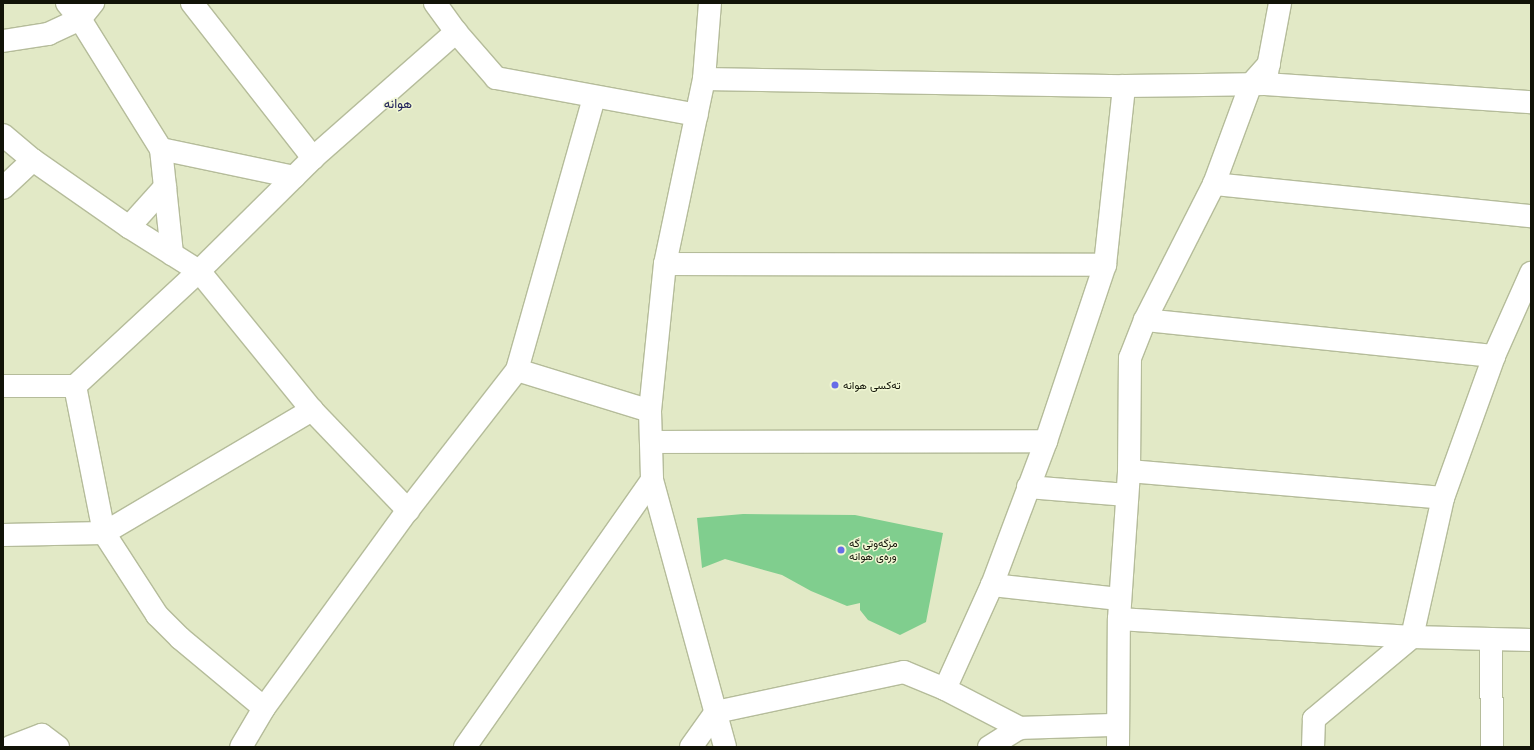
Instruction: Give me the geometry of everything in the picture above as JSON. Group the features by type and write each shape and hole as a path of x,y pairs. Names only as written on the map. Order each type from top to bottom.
{"street":[{"path":"192,3 313,158"},
{"path":"710,3 704,79 665,264 650,411 652,480 725,747"},
{"path":"1118,747 1119,609 1129,471 1130,358 1145,320 1214,184 1244,105 1262,77 1280,3"},
{"path":"438,5 456,32 496,78 594,98 697,115"},
{"path":"3,42 48,34 80,8 161,148 172,254"},
{"path":"3,386 75,386 199,271 313,158 456,32"},
{"path":"704,79 1124,86 1262,77 1531,102"},
{"path":"945,688 992,585 1046,441 1105,264 1124,86"},
{"path":"241,747 264,708 408,510 517,370 594,98"},
{"path":"3,135 33,160 129,228 199,271 312,410 408,510"},
{"path":"161,148 294,177"},
{"path":"3,188 33,160"},
{"path":"1214,184 1531,216"},
{"path":"129,228 165,187"},
{"path":"665,264 1105,264"},
{"path":"1313,747 1314,719 1412,637 1443,498 1494,356 1531,272"},
{"path":"1145,320 1494,356"},
{"path":"517,370 650,411"},
{"path":"75,386 104,533 157,616 264,708"},
{"path":"3,535 104,533 312,410"},
{"path":"651,442 1046,441"},
{"path":"1129,471 1443,498"},
{"path":"465,747 652,480"},
{"path":"1028,487 1127,495"},
{"path":"992,585 1119,609 1412,637 1531,640"},
{"path":"1492,639 1492,747"},
{"path":"691,747 716,712 904,672 945,688 1020,728"},
{"path":"989,747 1020,728 1118,725"},
{"path":"10,747 42,735 58,747"}],"building":[{"path":"743,514 855,515 943,533 926,622 900,635 868,620 860,610 860,603 847,606 811,591 782,575 725,559 702,568 697,518"}],"place":[{"name":"تەکسی هوانە","path":"835,385"},
{"name":"مزگەوتی گە ورەی هوانە","path":"841,550"}],"district":[{"name":"هوانە","path":"398,104"}]}
